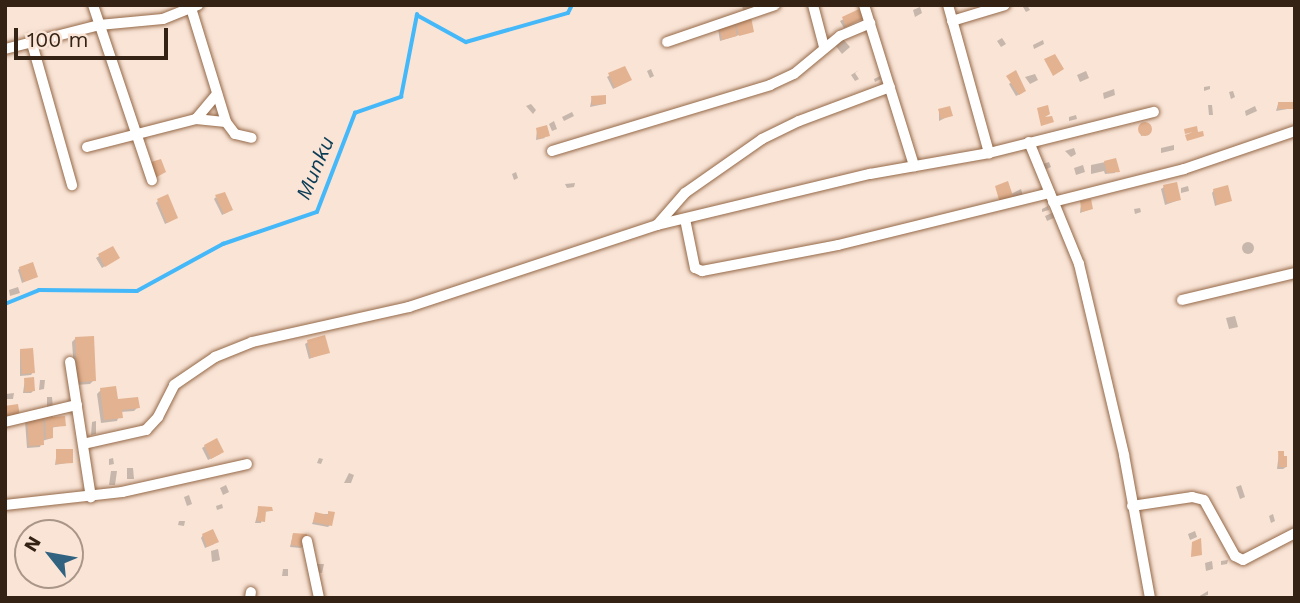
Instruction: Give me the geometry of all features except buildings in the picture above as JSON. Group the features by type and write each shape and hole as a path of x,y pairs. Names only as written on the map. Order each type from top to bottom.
{"street":[{"path":"93,5 152,180"},
{"path":"667,42 775,5"},
{"path":"813,5 824,47"},
{"path":"864,5 914,166"},
{"path":"948,5 989,153"},
{"path":"952,21 1005,5"},
{"path":"5,49 31,40 99,25 148,22 194,7 226,121 241,137 252,138"},
{"path":"552,151 770,85 794,74 840,36 870,23"},
{"path":"31,40 72,185"},
{"path":"657,225 685,193 762,139 791,124 890,87"},
{"path":"196,119 217,94"},
{"path":"83,444 146,430 158,417 174,385 215,357 252,342 409,307 657,225 914,166 989,153 1154,112"},
{"path":"87,147 135,132 196,119 226,121"},
{"path":"685,219 695,268 702,271 838,246 1184,169 1295,131"},
{"path":"1030,142 1079,264 1124,455 1150,598"},
{"path":"1182,300 1295,273"},
{"path":"70,362 91,496"},
{"path":"5,422 77,405"},
{"path":"5,505 91,496 247,464"},
{"path":"1132,506 1192,498 1204,500 1235,556 1243,560 1295,533"},
{"path":"307,541 320,598"}],"waterway":[{"name":"Munku","path":"5,304 39,290 137,291 223,244 317,212 355,113 401,97 417,15 466,42 568,13 572,5"}]}
